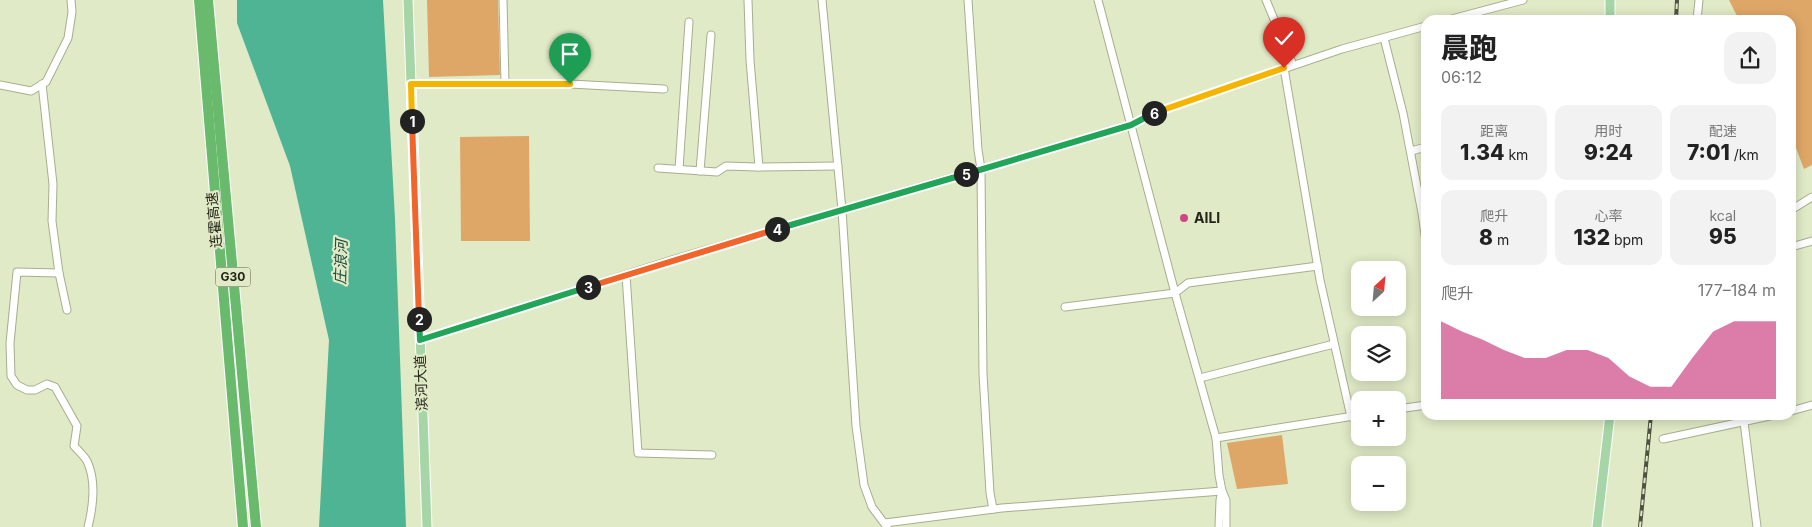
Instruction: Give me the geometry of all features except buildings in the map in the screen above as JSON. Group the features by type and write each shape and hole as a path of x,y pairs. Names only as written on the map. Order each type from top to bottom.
{"highway":[{"name":"连霍高速","path":"199,0 206,27 256,527"},
{"name":"连霍高速","path":"208,0 206,27 243,527"}],"main road":[{"name":"滨河大道","path":"408,0 426,527"},
{"path":"1610,0 1610,15"},
{"path":"1597,527 1609,420"}],"street":[{"path":"0,85 31,90 46,82 68,38 72,12 71,0"},
{"path":"503,0 505,84"},
{"path":"748,0 750,70 760,167"},
{"path":"822,0 842,210 856,426 864,485 872,508 886,525 992,509 1222,491"},
{"path":"968,0 978,150 981,169 983,374 992,509"},
{"path":"1098,0 1216,438 1222,491 1226,500 1226,527"},
{"path":"1266,0 1293,65"},
{"path":"1467,15 1523,0"},
{"path":"1698,15 1699,0"},
{"path":"679,169 689,22"},
{"path":"420,340 626,275 1131,125 1157,112 1342,48 1421,27"},
{"path":"700,171 711,35"},
{"path":"1384,38 1403,113 1421,210"},
{"path":"1216,438 1350,417 1318,266 1284,68"},
{"path":"42,84 54,184 52,221 66,310"},
{"path":"411,84 570,84 664,89"},
{"path":"1411,151 1421,149"},
{"path":"658,168 717,172 726,166 838,166"},
{"path":"1796,207 1812,197"},
{"path":"1796,246 1812,241"},
{"path":"1065,307 1176,292 1188,283 1318,266"},
{"path":"59,273 17,272 10,343 11,376 17,385 27,390 35,390 47,384 54,386 77,426 74,446 86,460 91,479 92,499 88,527"},
{"path":"626,275 638,453 712,455"},
{"path":"1200,378 1334,344"},
{"path":"1406,408 1421,406"},
{"path":"1796,410 1812,406"},
{"path":"1662,438 1753,420"},
{"path":"1744,422 1757,527"},
{"path":"1219,527 1222,491"}],"shaded area":[{"path":"427,0 498,0 500,75 429,77"},
{"path":"1729,0 1812,0 1812,165 1804,169 1796,148 1796,15 1736,15"},
{"path":"529,136 530,241 461,241 460,137"},
{"path":"1282,435 1288,484 1237,489 1227,443"}],"water":[{"name":"庄浪河","path":"237,0 383,0 395,219 406,527 319,527 329,340 290,166 237,23"}],"railway":[{"path":"1676,15 1677,0"},
{"path":"1640,527 1651,420"}],"place":[{"name":"AILI","path":"1184,218"}],"route":[{"path":"570,84 411,84 420,340 675,259 1131,125 1157,112 1284,68"}]}
